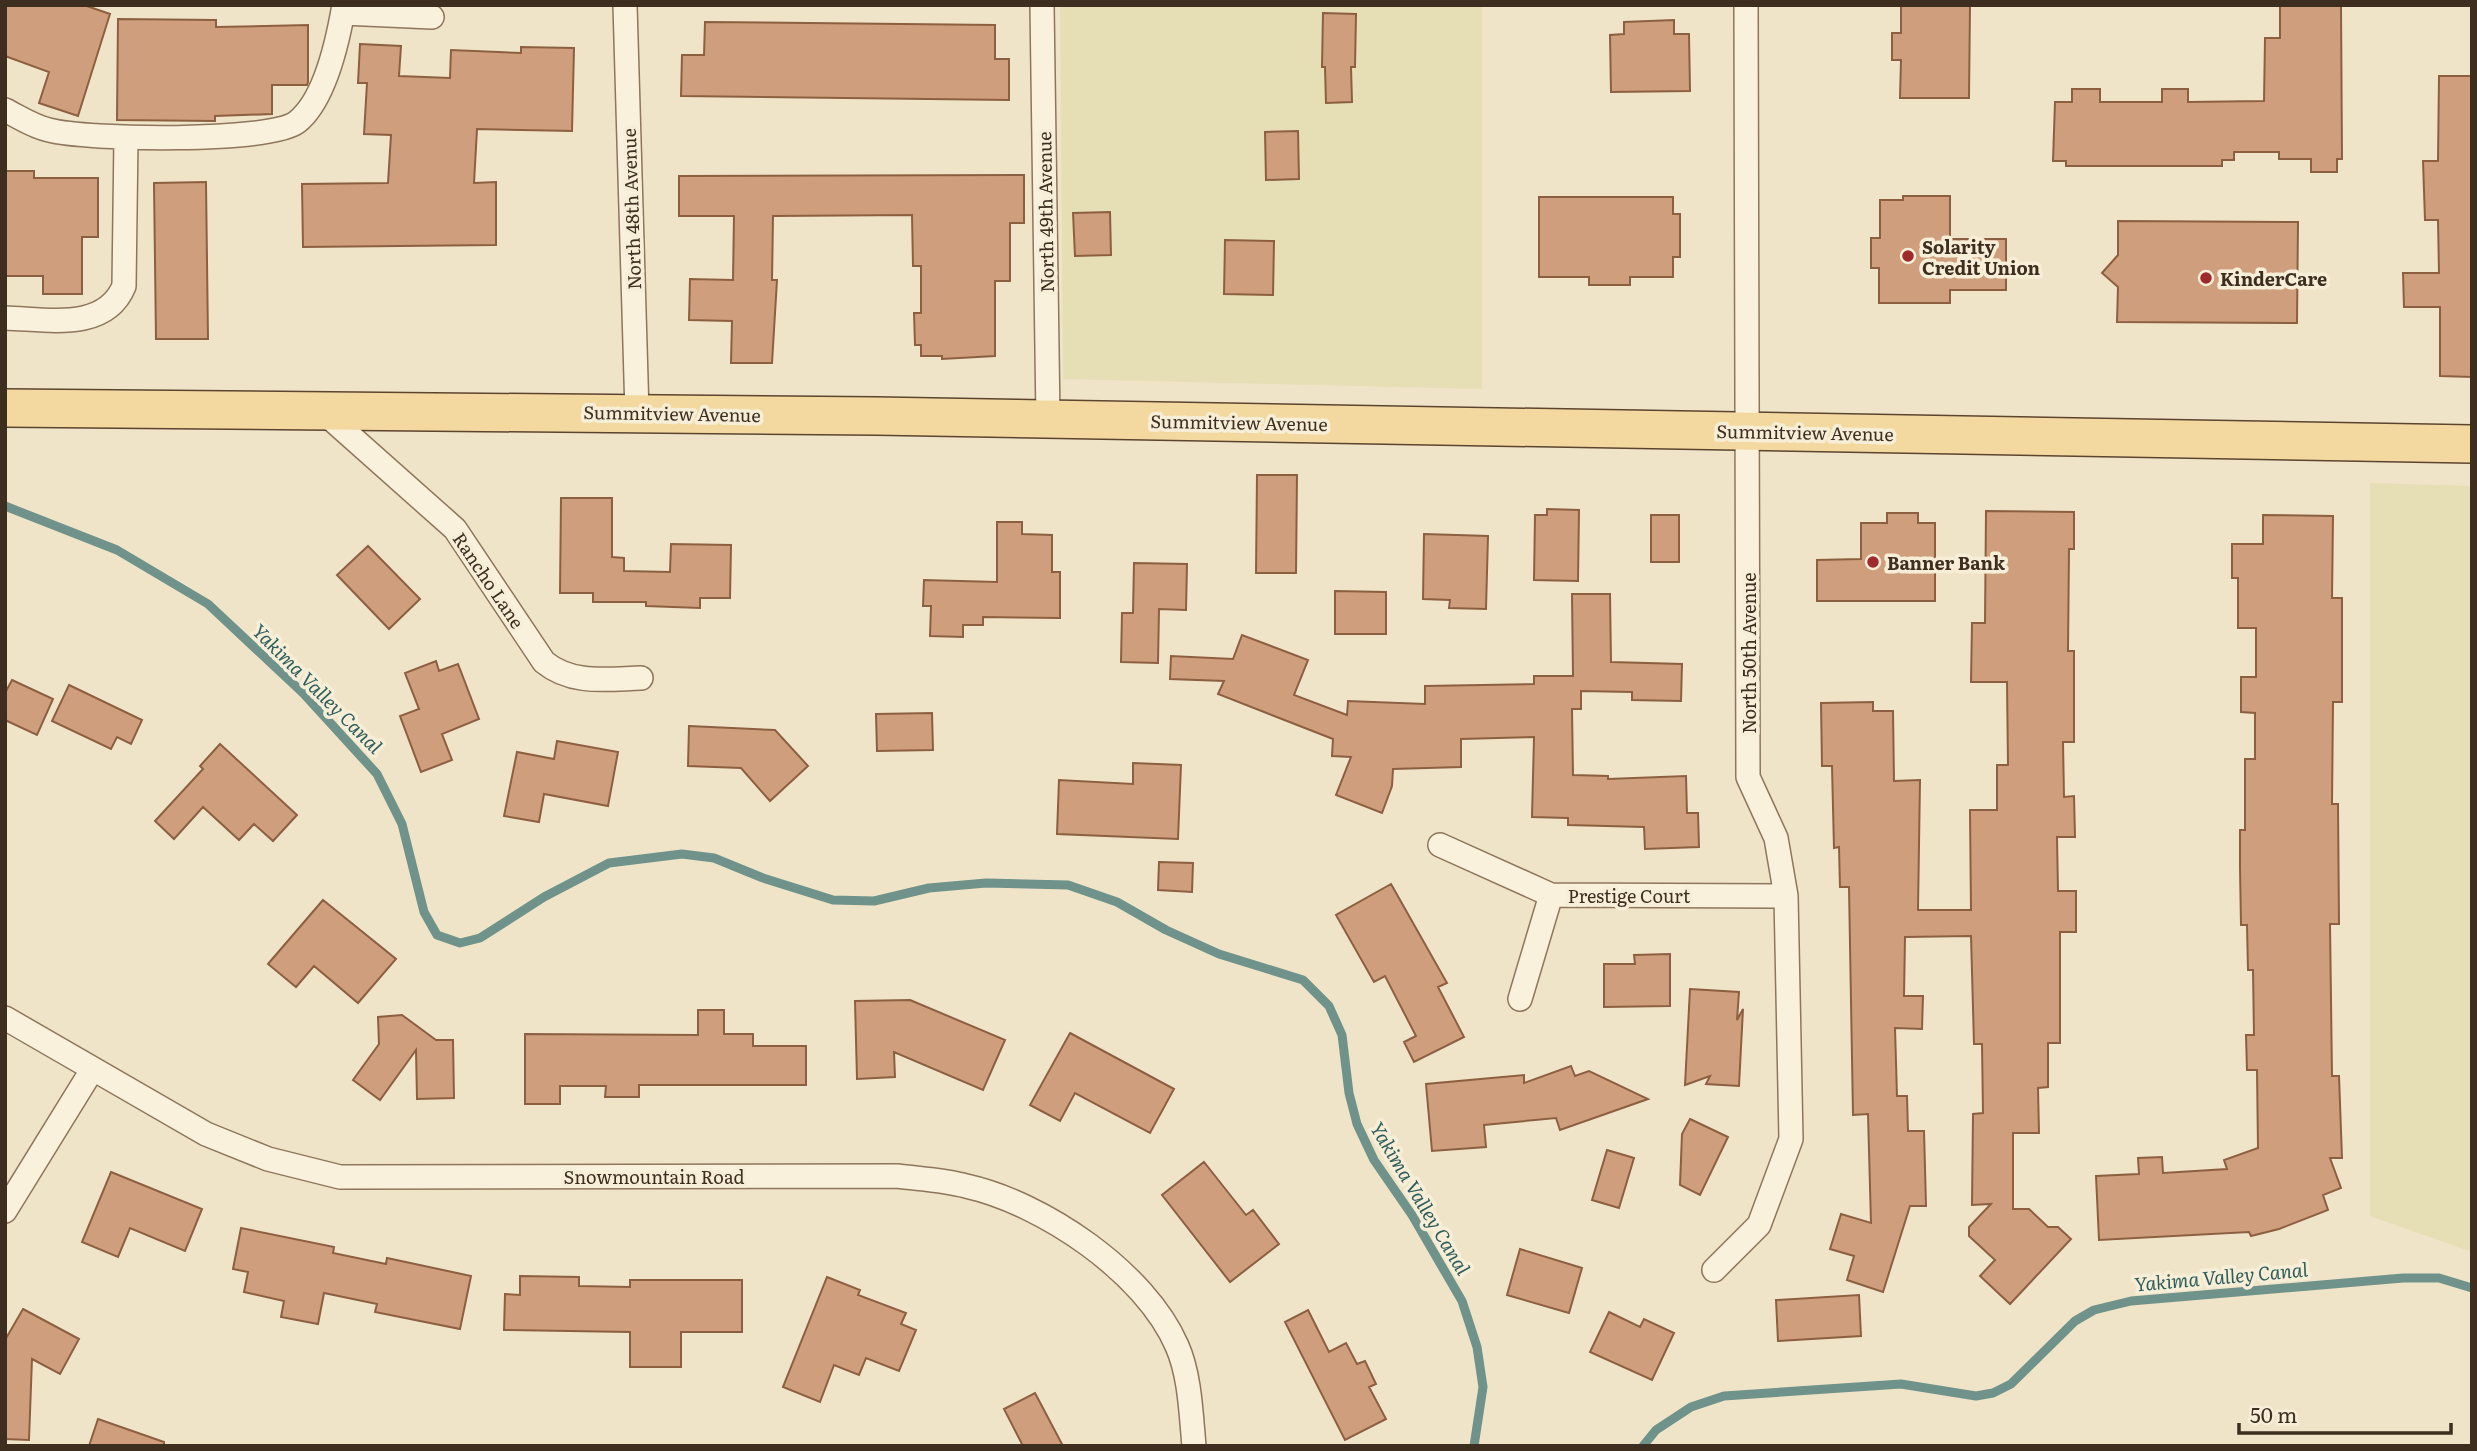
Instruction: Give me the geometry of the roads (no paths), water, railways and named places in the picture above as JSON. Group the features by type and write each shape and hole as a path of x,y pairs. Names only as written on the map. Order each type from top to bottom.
{"main road":[{"name":"Summitview Avenue","path":"5,408 637,413 2472,444"}],"street":[{"name":"North 48th Avenue","path":"625,5 637,413"},
{"name":"North 49th Avenue","path":"1042,5 1048,419"},
{"name":"North 50th Avenue","path":"1714,1270 1759,1225 1791,1139 1786,896 1776,838 1748,777 1746,5"},
{"path":"5,110 48,130 126,138 271,132 297,122 321,92 343,9 432,17"},
{"path":"5,318 82,319 100,314 117,302 124,286 126,138"},
{"name":"Rancho Lane","path":"320,410 455,529 544,662 559,674 587,680 642,678"},
{"name":"Prestige Court","path":"1440,845 1551,895 1786,896"},
{"path":"1520,999 1551,895"},
{"name":"Snowmountain Road","path":"5,1018 206,1134 268,1159 340,1177 897,1176 967,1186 1035,1210 1096,1248 1146,1298 1177,1346 1189,1401 1194,1446"},
{"path":"5,1211 92,1070"}],"waterway":[{"name":"Yakima Valley Canal","path":"5,506 117,550 208,604 303,693 377,774 402,824 424,912 437,935 460,943 480,938 544,897 609,863 682,854 714,858 763,878 833,900 874,901 929,888 986,883 1068,885 1117,902 1166,930 1219,954 1303,980 1329,1006 1342,1035 1349,1093 1357,1124 1374,1160 1412,1215 1462,1301 1477,1347 1483,1387 1474,1446"},
{"name":"Yakima Valley Canal","path":"1643,1446 1656,1430 1691,1407 1724,1396 1901,1384 1976,1396 1993,1393 2011,1384 2075,1321 2094,1310 2131,1301 2403,1278 2439,1278 2472,1288"}],"place":[{"name":"Solarity Credit Union","path":"1908,256"},
{"name":"KinderCare","path":"2206,278"},
{"name":"Banner Bank","path":"1873,562"}]}
